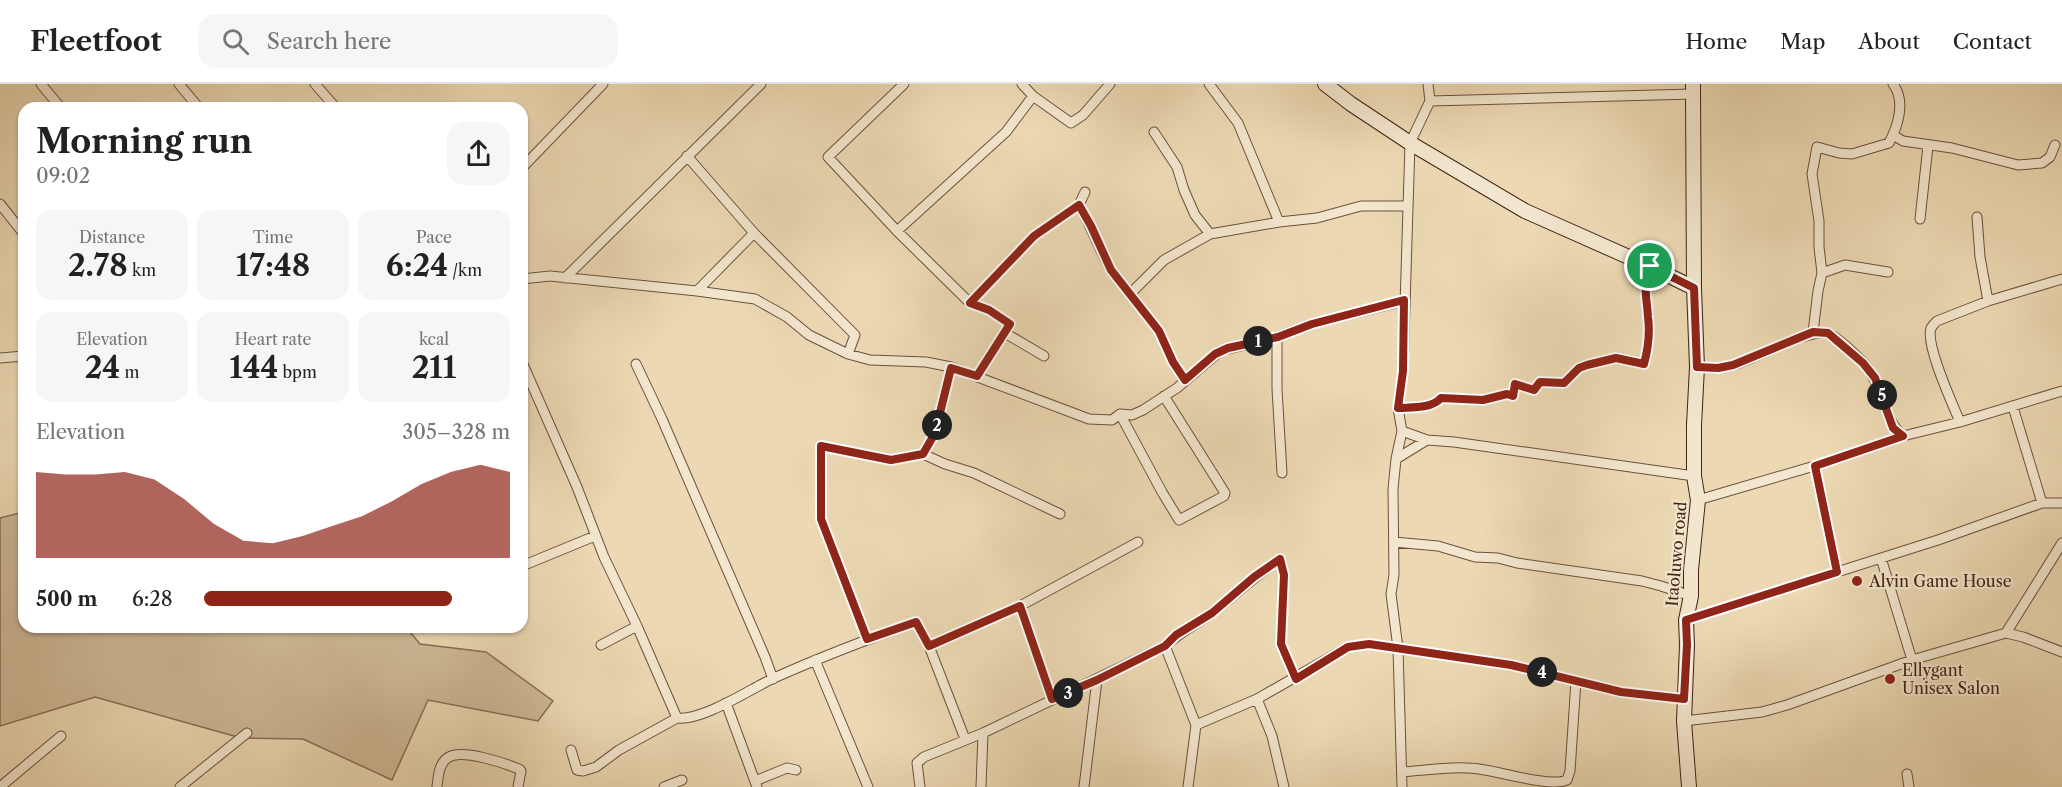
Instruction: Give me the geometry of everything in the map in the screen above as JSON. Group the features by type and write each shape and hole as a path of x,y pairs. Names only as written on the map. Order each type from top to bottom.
{"street":[{"path":"41,84 56,102"},
{"path":"179,84 194,102"},
{"path":"315,84 331,102"},
{"path":"528,162 602,84"},
{"path":"566,278 761,84"},
{"path":"904,84 828,157 897,231 970,303 989,310 1010,324 977,376"},
{"path":"1022,84 1033,96 1071,123 1083,115 1110,84"},
{"path":"1209,84 1238,123 1279,222"},
{"path":"1325,84 1410,143 1525,211 1694,288"},
{"path":"1401,787 1398,648 1391,594 1394,575 1392,489 1402,431 1398,408 1403,371 1404,300 1407,284 1410,143 1430,101 1428,84"},
{"path":"1813,332 1822,273 1819,221 1812,174 1817,147 1852,154 1889,143 1898,122 1898,91 1893,84"},
{"path":"1430,101 1693,89"},
{"name":"Itaoluwo road","path":"1689,787 1684,721 1686,620 1698,500 1694,476 1697,367 1694,288 1693,89"},
{"path":"897,231 1006,132 1033,96"},
{"path":"1154,132 1178,167 1184,190 1195,215 1210,234"},
{"path":"1893,135 1903,141 1971,152 2018,165 2042,163 2050,158 2055,145"},
{"path":"1920,219 1928,146"},
{"path":"687,156 754,233 855,336 848,354"},
{"path":"970,303 1034,236 1079,205 1085,192"},
{"path":"0,204 18,226"},
{"path":"1079,205 1111,270 1159,331 1173,362 1185,380"},
{"path":"1130,294 1164,260 1210,234 1317,218 1361,206 1408,206"},
{"path":"1977,217 1980,256 1988,301"},
{"path":"697,291 754,233"},
{"path":"1822,273 1845,265 1888,272"},
{"path":"1398,408 1437,403 1441,398 1483,400 1507,394 1513,396 1515,384 1534,390 1540,382 1564,383 1581,366 1616,358 1644,364 1648,347 1649,320 1644,286 1650,266"},
{"path":"528,278 550,276 755,299 787,317 809,335 848,354 870,360 926,362 951,368 1089,419 1112,420 1120,414 1132,415 1164,396 1220,351 1278,337 1312,324 1404,300"},
{"path":"1960,422 1943,384 1930,337 1931,328 1937,321 1988,301 2062,279"},
{"path":"1697,367 1718,368 1733,365 1813,332 1828,333 1863,363 1875,378 1893,428 1903,436"},
{"path":"1005,333 1044,356"},
{"path":"1278,337 1277,389 1282,473"},
{"path":"0,358 18,356"},
{"path":"636,364 773,679"},
{"path":"923,454 935,433 951,368"},
{"path":"528,376 577,487 595,536 677,718"},
{"path":"1698,500 1815,466 1903,436 2013,407 2062,391"},
{"path":"1120,414 1179,520 1224,496 1225,493 1164,396"},
{"path":"2013,407 2042,503"},
{"path":"1402,431 1427,440 1694,476"},
{"path":"1396,459 1427,440"},
{"path":"867,639 821,519 821,446 891,460 923,454 974,473 1060,514"},
{"path":"1815,466 1837,572"},
{"path":"1686,620 1881,558 2042,503 2062,503"},
{"path":"528,564 595,536"},
{"path":"929,646 1020,606 1138,542"},
{"path":"1394,542 1438,546 1474,557 1498,558 1517,563 1642,582 1690,596"},
{"path":"2006,633 2059,556 2062,543"},
{"path":"1881,558 1912,660"},
{"path":"920,787 917,768 919,760 983,733 1165,646 1176,635 1212,613 1254,577 1280,559 1284,575 1281,644 1296,679"},
{"path":"1020,606 1052,699"},
{"path":"571,750 577,770 592,769 619,750 677,718 692,717 815,660 916,622 929,646 966,739"},
{"path":"601,645 637,626"},
{"path":"1684,721 1762,712 1912,660 2006,633 2062,652"},
{"path":"1196,725 1257,699 1296,679 1348,647 1369,644 1511,665 1621,692 1684,699"},
{"path":"1165,646 1196,725 1188,787"},
{"path":"815,660 868,787"},
{"path":"1084,787 1097,680"},
{"path":"1402,772 1473,768 1548,783 1562,783 1567,780 1570,771 1576,681"},
{"path":"1257,699 1272,736 1284,787"},
{"path":"726,703 756,784 787,768 796,770"},
{"path":"180,787 247,733"},
{"path":"981,787 983,733"},
{"path":"0,787 61,736"},
{"path":"437,787 443,762 450,756 461,754 494,761 521,771 518,787"},
{"path":"1907,774 1909,787"},
{"path":"664,787 682,780"}],"shaded area":[{"path":"18,514 18,633 411,633 420,644 486,652 553,701 538,721 428,700 392,780 303,739 241,738 95,697 0,726 0,518"}],"place":[{"name":"Alvin Game House","path":"1857,581"},
{"name":"Ellygant Unisex Salon","path":"1890,679"}],"route":[{"path":"1079,205 1111,270 1159,331 1173,362 1185,380 1215,354 1228,348 1278,337 1312,324 1404,300 1403,371 1398,408 1437,403 1441,398 1483,400 1507,394 1513,396 1515,384 1534,390 1540,382 1564,383 1581,366 1616,358 1644,364 1648,347 1649,320 1644,286 1650,266 1694,288 1697,367 1718,368 1733,365 1813,332 1828,333 1863,363 1875,378 1893,428 1903,436 1815,466 1837,572 1686,620 1684,699 1621,692 1511,665 1369,644 1348,647 1296,679 1281,644 1284,575 1280,559 1254,577 1212,613 1176,635 1165,646 1097,680 1052,699 1020,606 929,646 916,622 867,639 821,519 821,446 891,460 923,454 935,433 951,368 977,376 1010,324 989,310 970,303 1034,236 1079,205"}]}
